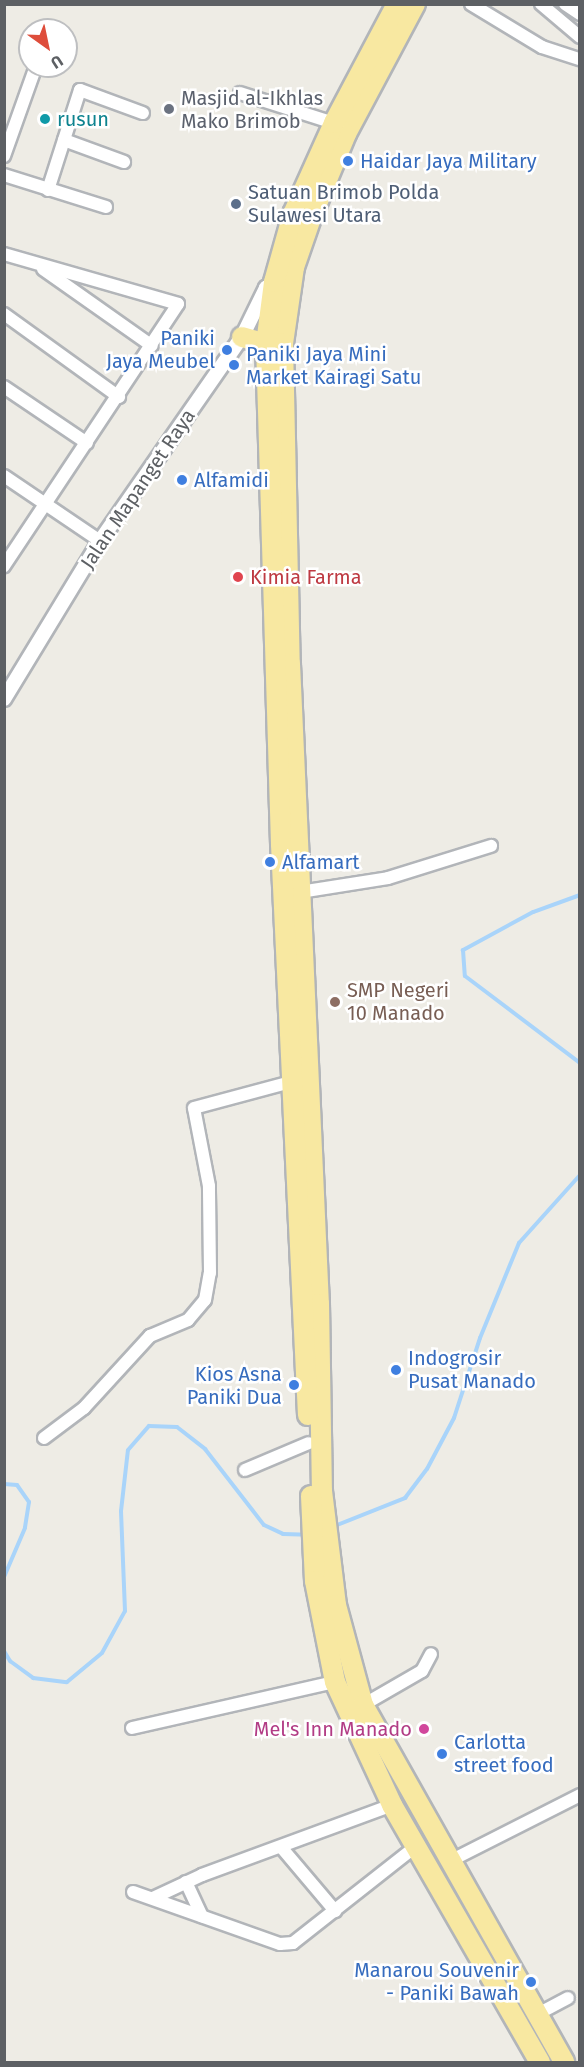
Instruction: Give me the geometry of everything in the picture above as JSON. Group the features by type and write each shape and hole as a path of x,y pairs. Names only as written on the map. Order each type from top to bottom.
{"highway":[{"path":"398,4 334,123 293,214 282,285 266,344 291,1083 310,1304 309,1443 335,1682 392,1805 540,2062"},
{"path":"318,1514 310,1304 300,892 281,380 282,285 346,134 415,4"},
{"path":"242,337 266,344"},
{"path":"325,1580 363,1706 448,1862 564,2062"}],"street":[{"path":"471,4 542,46 579,59"},
{"path":"540,4 579,37"},
{"path":"565,4 579,14"},
{"path":"4,156 32,78"},
{"path":"48,190 80,90 143,113"},
{"path":"240,93 334,123"},
{"path":"63,140 124,162"},
{"path":"4,175 106,207"},
{"path":"4,254 176,302 152,346 119,397 4,566"},
{"path":"37,265 152,346"},
{"name":"Jalan Mapanget Raya","path":"4,699 100,541 242,337 266,288 282,285"},
{"path":"4,314 119,397"},
{"path":"4,387 87,443"},
{"path":"4,476 100,541"},
{"path":"300,892 388,878 491,846"},
{"path":"44,1438 84,1408 150,1336 189,1320 205,1300 210,1273 209,1186 194,1108 291,1083"},
{"path":"245,1470 309,1443"},
{"path":"363,1706 422,1671 431,1654"},
{"path":"132,1728 335,1682"},
{"path":"448,1862 579,1795"},
{"path":"153,1898 186,1882 392,1805"},
{"path":"281,1847 335,1911"},
{"path":"133,1892 280,1944 293,1943 415,1847"},
{"path":"186,1882 202,1916"},
{"path":"536,2015 568,1998"}],"waterway":[{"path":"580,895 533,912 463,950 465,976 580,1063"},
{"path":"332,1527 405,1498 427,1469 454,1418 480,1338 519,1243 580,1175"},
{"path":"4,1651 10,1661 33,1678 67,1682 102,1653 125,1611 121,1511 128,1450 149,1426 177,1427 205,1449 264,1525 283,1534 308,1535"},
{"path":"4,1484 17,1485 29,1502 25,1528 4,1577"}],"place":[{"name":"Masjid al-Ikhlas Mako Brimob","path":"169,109"},
{"name":"rusun","path":"45,119"},
{"name":"Haidar Jaya Military","path":"348,161"},
{"name":"Satuan Brimob Polda Sulawesi Utara","path":"236,204"},
{"name":"Paniki Jaya Meubel","path":"227,350"},
{"name":"Paniki Jaya Mini Market Kairagi Satu","path":"234,365"},
{"name":"Alfamidi","path":"182,480"},
{"name":"Kimia Farma","path":"238,577"},
{"name":"Alfamart","path":"270,862"},
{"name":"SMP Negeri 10 Manado","path":"335,1002"},
{"name":"Indogrosir Pusat Manado","path":"396,1370"},
{"name":"Kios Asna Paniki Dua","path":"294,1385"},
{"name":"Mel's Inn Manado","path":"424,1729"},
{"name":"Carlotta street food","path":"442,1754"},
{"name":"Manarou Souvenir - Paniki Bawah","path":"531,1982"}]}
